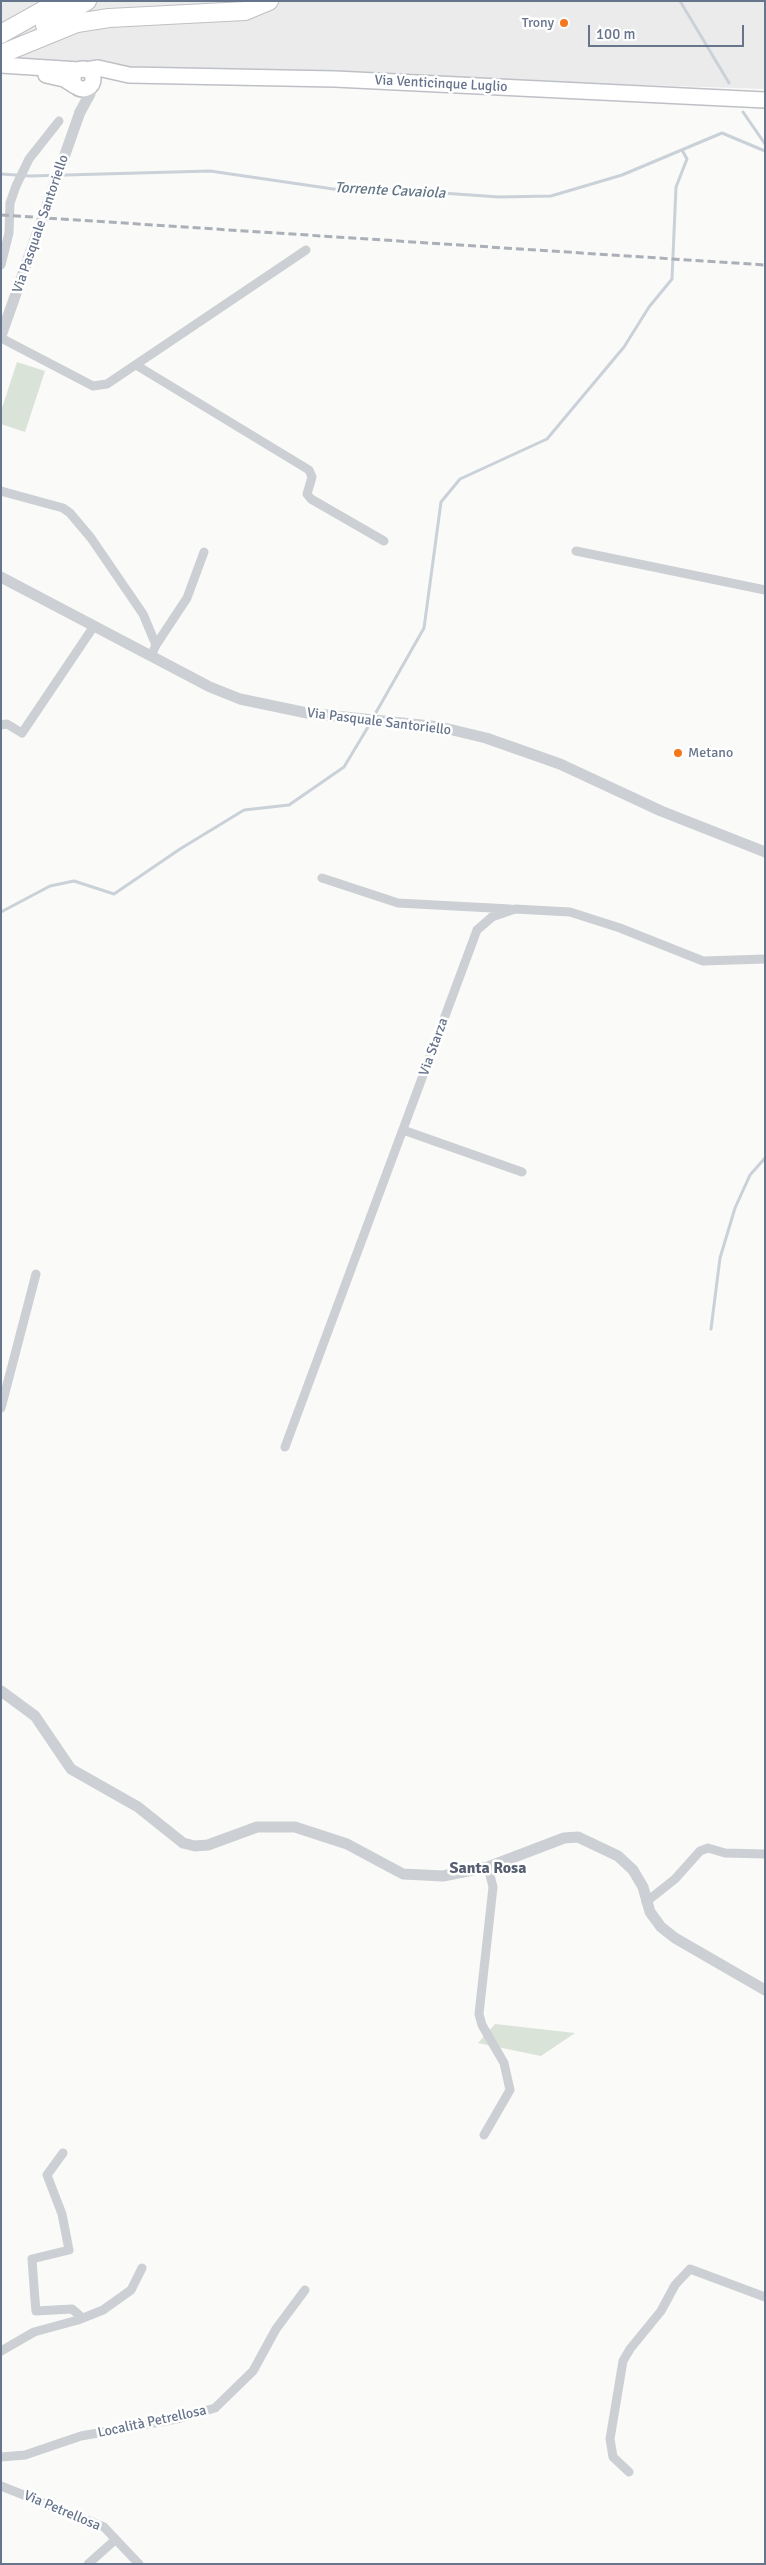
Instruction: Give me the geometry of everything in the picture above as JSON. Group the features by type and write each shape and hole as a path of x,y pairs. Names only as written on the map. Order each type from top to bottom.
{"highway":[{"path":"1,25 42,1"},
{"path":"1,34 60,1"},
{"path":"1,50 87,1"},
{"path":"1,54 77,23 141,6 245,11 270,1"}],"main road":[{"name":"Via Venticinque Luglio","path":"1,65 83,80 116,74 335,79 765,100"},
{"path":"1,72 83,80"}],"street":[{"name":"Via Pasquale Santoriello","path":"1,337 80,112 90,94 83,80"},
{"path":"1,265 8,233 10,203 18,182 46,135 59,121"},
{"path":"1,337 93,386 108,384 306,250"},
{"path":"136,365 309,470 312,477 307,494 311,499 384,541"},
{"path":"1,491 63,508 70,513 91,538 143,614 156,645"},
{"path":"576,551 765,590"},
{"path":"151,656 156,645 187,598 204,552"},
{"name":"Via Pasquale Santoriello","path":"1,577 210,687 240,699 307,714 450,729 486,738 529,752 661,812 765,852"},
{"path":"1,725 7,724 22,733 94,626"},
{"path":"322,878 398,903 515,909"},
{"name":"Via Starza","path":"285,1447 477,930 492,917 515,909 570,912 620,928 703,961 765,959"},
{"path":"403,1130 522,1172"},
{"path":"1,1408 36,1274"},
{"path":"1,1691 35,1716 71,1769 138,1807 183,1843 195,1846 208,1845 257,1827 295,1827 348,1844 402,1874 443,1876 488,1867 564,1838 578,1837 618,1856 633,1870 643,1887 646,1902 661,1927 675,1938 765,1990"},
{"path":"646,1902 675,1879 700,1851 708,1848 725,1853 765,1854"},
{"path":"484,2135 510,2090 504,2063 482,2024 479,2014 492,1892 488,1867"},
{"path":"63,2153 47,2174 62,2214 69,2250 32,2259 35,2300 36,2311 72,2308 79,2315 78,2320"},
{"path":"1,2351 34,2332 78,2320 102,2310 131,2290 142,2268"},
{"path":"629,2472 613,2458 610,2439 623,2361 630,2349 661,2312 675,2285 690,2269 765,2297"},
{"name":"Località Petrellosa","path":"1,2457 25,2455 80,2436 177,2419 215,2408 253,2371 276,2329 305,2290"},
{"name":"Via Petrellosa","path":"1,2486 104,2527 139,2564"},
{"path":"88,2564 115,2540"}],"shaded area":[{"path":"1,1 765,1 765,89 35,65 1,72"},
{"path":"17,362 45,371 25,432 1,424 1,411"},
{"path":"495,2024 575,2033 541,2056 478,2043"}],"waterway":[{"path":"680,1 729,83"},
{"path":"743,112 765,144"},
{"name":"Torrente Cavaiola","path":"1,174 30,176 210,171 347,191 385,189 499,197 551,196 622,175 722,133 765,151"},
{"path":"374,716 424,628 441,502 460,479 547,439 624,347 649,307 672,279 676,187 687,159 682,150"},
{"path":"1,912 50,886 74,881 114,894 180,849 244,810 289,805 344,767 371,722"},
{"path":"711,1329 720,1258 735,1208 750,1175 765,1158"}],"railway":[{"path":"1,215 765,265"}],"place":[{"name":"Trony","path":"564,23"},
{"name":"Metano","path":"678,753"}],"district":[{"name":"Santa Rosa","path":"488,1869"}]}
